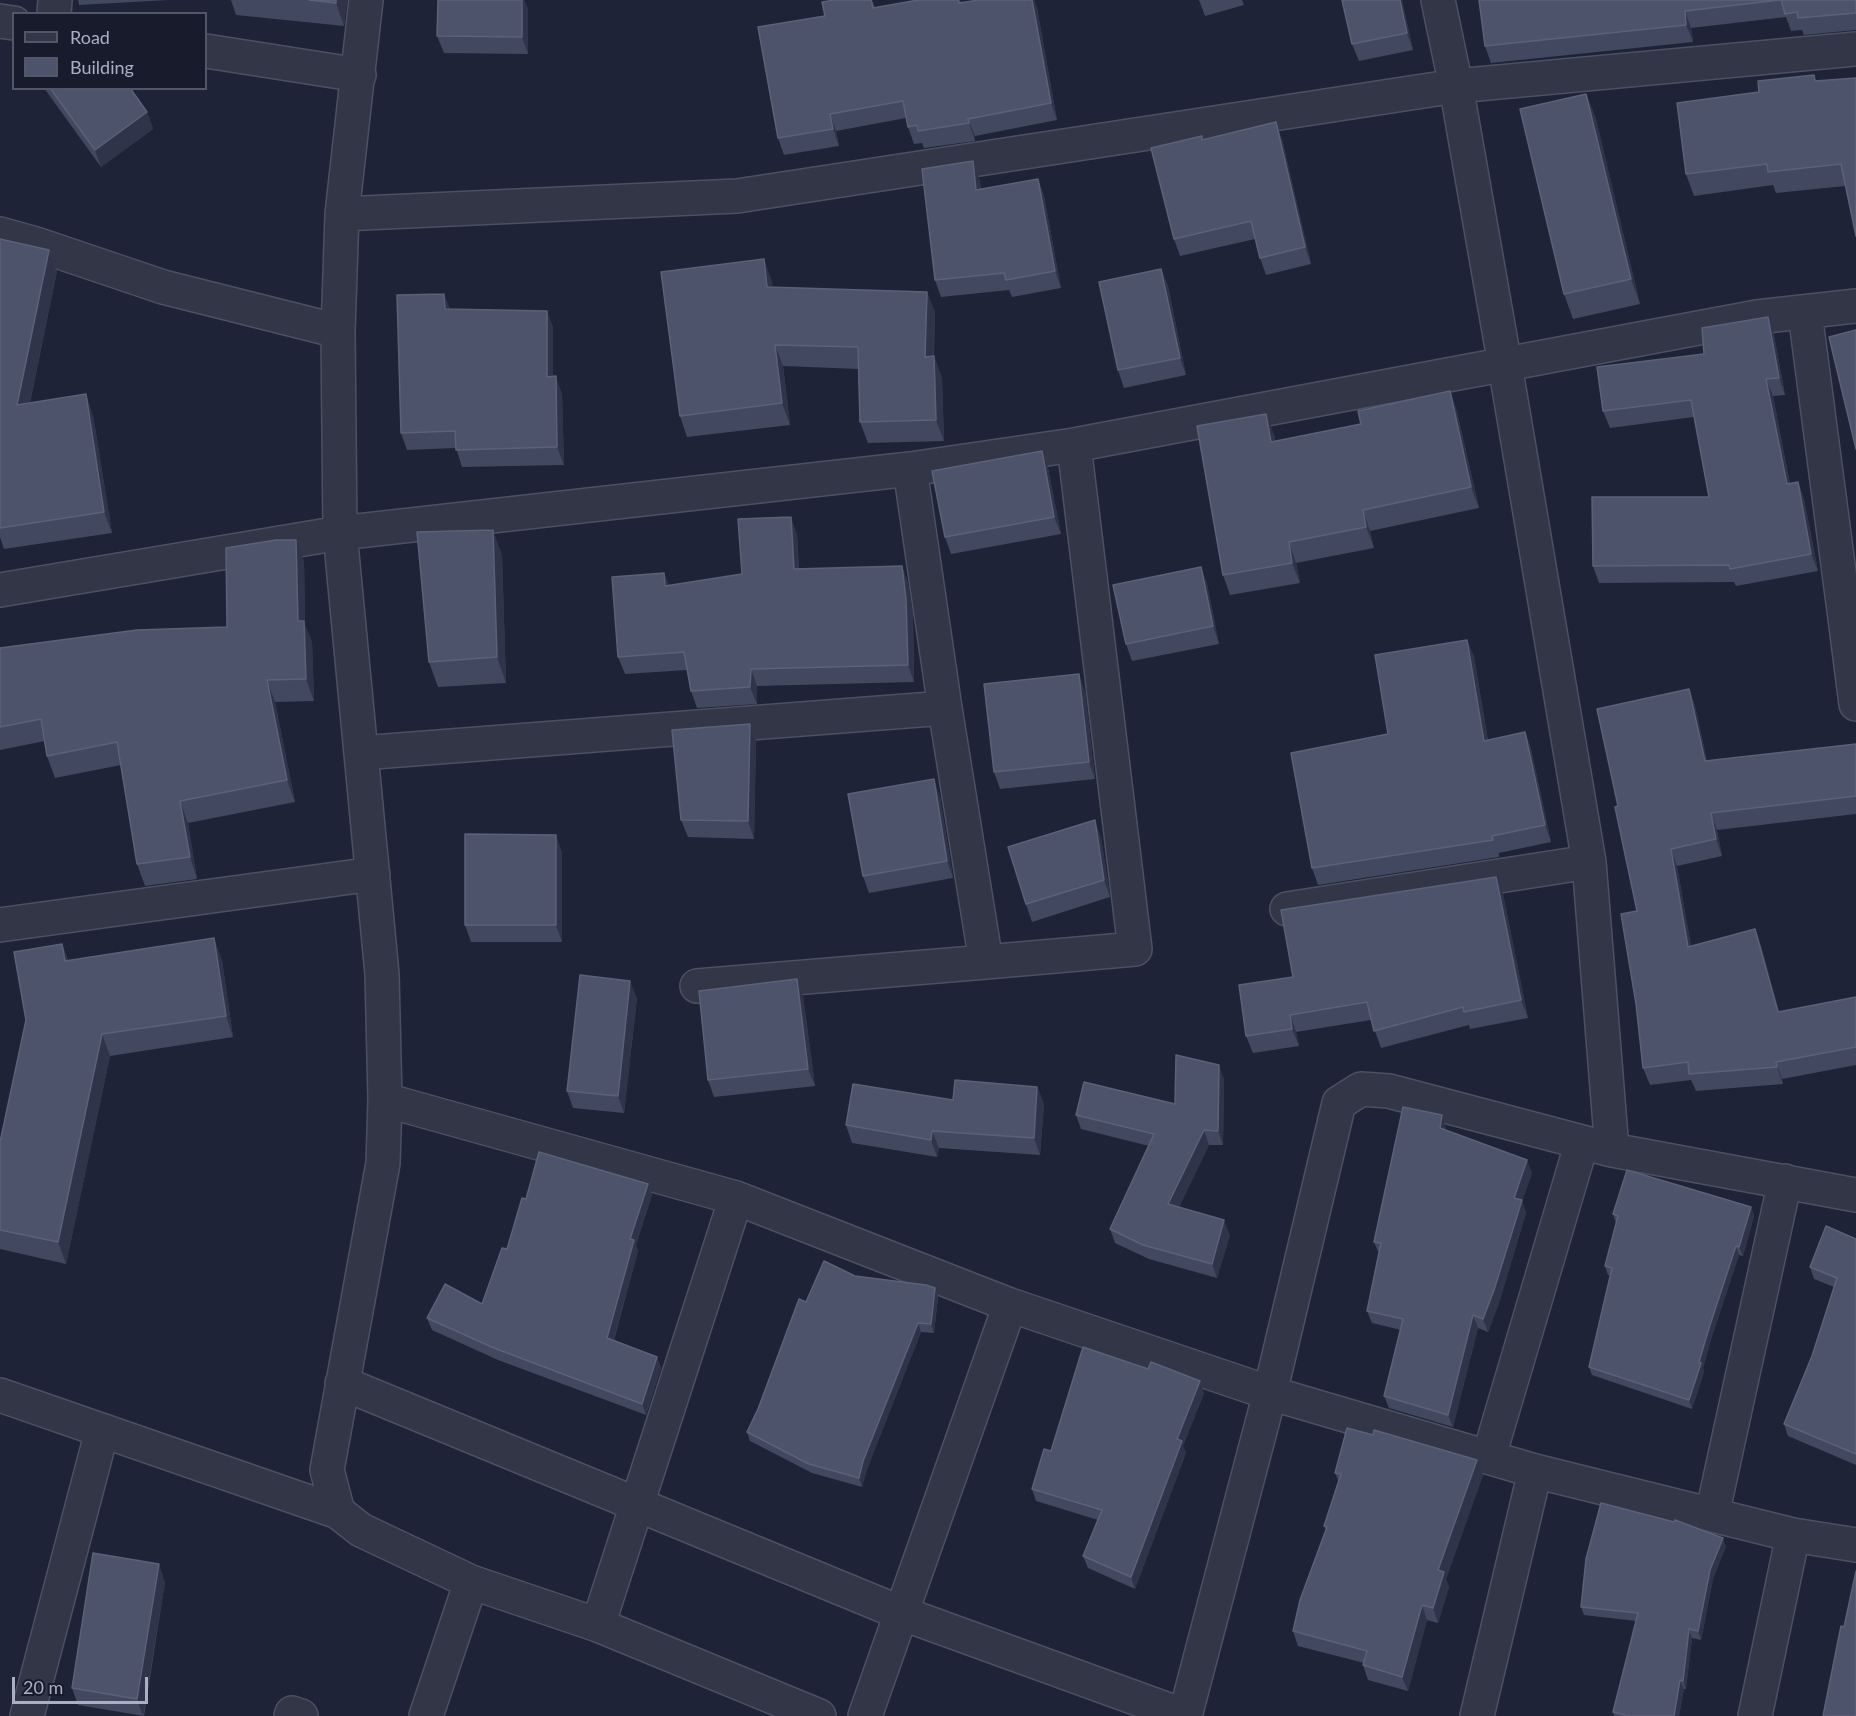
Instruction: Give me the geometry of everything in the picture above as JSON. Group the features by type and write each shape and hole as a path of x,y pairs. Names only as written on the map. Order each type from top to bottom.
{"street":[{"path":"338,1512 327,1470 383,1163 385,1100 382,975 340,533 338,331 342,214 366,0"},
{"path":"1438,0 1456,86 1505,365 1589,862 1597,1146 1489,1456"},
{"path":"342,214 737,196 1456,86 1856,49"},
{"path":"207,51 359,75"},
{"path":"0,234 163,287 338,331"},
{"path":"0,590 340,533 910,469 1074,445 1757,317 1856,306"},
{"path":"1805,313 1850,617 1856,704"},
{"path":"697,986 1135,949 1074,445"},
{"path":"910,469 945,708 986,962"},
{"path":"361,753 945,708"},
{"path":"1287,909 1589,862"},
{"path":"0,925 372,874"},
{"path":"342,1383 901,1613 1185,1716 1270,1393 1339,1103 1361,1089 1389,1091 1597,1146 1856,1195"},
{"path":"385,1100 736,1198 1010,1305 1270,1393 1535,1471 1793,1535 1856,1545"},
{"path":"1712,1515 1785,1181"},
{"path":"598,1625 736,1198"},
{"path":"864,1716 1010,1305"},
{"path":"0,1395 338,1512 362,1530 471,1582 598,1625 819,1716"},
{"path":"27,1716 102,1431"},
{"path":"1477,1716 1535,1471"},
{"path":"1755,1716 1793,1535"},
{"path":"426,1716 471,1582"},
{"path":"291,1716 292,1713 301,1716"}],"building":[{"path":"309,0 336,0 336,3"},
{"path":"438,0 522,0 522,37 437,36"},
{"path":"871,0 873,8 918,0 958,0 959,3 979,0 1032,0 1051,103 968,119 969,123 918,131 917,125 908,127 903,101 830,114 833,129 778,138 758,27 825,16 822,2"},
{"path":"1342,0 1400,0 1407,33 1352,44"},
{"path":"1479,0 1780,0 1685,11 1686,25 1485,46"},
{"path":"1781,0 1856,0 1856,13 1798,18 1797,12 1785,14"},
{"path":"1814,75 1815,81 1856,78 1856,236 1841,164 1768,172 1767,164 1686,174 1677,103 1759,92 1758,81"},
{"path":"51,90 131,90 147,112 95,150"},
{"path":"1586,94 1631,279 1564,294 1520,109"},
{"path":"1276,122 1305,247 1260,258 1251,221 1174,239 1151,148 1202,136 1202,140"},
{"path":"973,161 976,190 1038,179 1055,271 1006,280 1004,273 935,280 922,169"},
{"path":"0,239 49,250 17,405 86,394 104,512 0,528"},
{"path":"764,259 767,287 927,292 925,357 934,356 936,420 860,422 858,347 775,345 782,403 680,416 661,272"},
{"path":"1161,269 1180,358 1118,370 1099,282"},
{"path":"444,294 445,309 547,311 547,377 556,376 557,447 456,450 455,431 401,433 397,295"},
{"path":"1768,317 1779,378 1766,379 1787,484 1798,482 1811,554 1730,569 1729,565 1593,566 1592,497 1709,497 1691,400 1603,411 1597,367 1704,354 1702,328"},
{"path":"1856,330 1856,449 1829,337"},
{"path":"1450,391 1471,487 1363,510 1366,527 1289,542 1292,563 1223,575 1197,426 1266,414 1271,442 1361,424 1358,411"},
{"path":"1042,451 1054,517 945,537 932,471"},
{"path":"791,517 794,569 902,566 906,599 908,665 751,669 750,687 691,691 684,652 618,657 612,577 664,573 665,586 742,574 738,519"},
{"path":"493,530 497,657 429,662 417,532"},
{"path":"276,540 296,540 298,621 304,621 306,679 267,680 287,780 180,801 190,857 137,864 117,742 47,756 41,719 0,727 0,648 137,630 227,627 226,548"},
{"path":"1201,567 1213,626 1126,644 1113,585"},
{"path":"1467,640 1484,741 1525,732 1545,825 1492,836 1493,840 1312,868 1291,753 1388,734 1375,655"},
{"path":"1079,674 1089,762 994,772 984,684"},
{"path":"1689,689 1705,761 1856,744 1856,796 1711,813 1716,839 1671,849 1688,947 1755,929 1778,1012 1856,997 1856,1047 1776,1062 1777,1067 1689,1074 1688,1062 1643,1068 1636,1004 1621,914 1637,911 1597,709"},
{"path":"750,724 748,821 681,820 672,730"},
{"path":"934,779 947,861 863,876 848,794"},
{"path":"1095,820 1104,880 1026,904 1008,847"},
{"path":"465,834 556,835 556,925 465,925"},
{"path":"1496,877 1521,1000 1464,1012 1463,1007 1374,1031 1367,1002 1290,1015 1292,1029 1246,1036 1239,985 1293,977 1281,910"},
{"path":"214,938 226,1016 102,1034 58,1242 0,1230 0,1142 26,1020 14,952 62,944 65,961"},
{"path":"580,975 630,981 618,1096 567,1091"},
{"path":"797,979 808,1069 708,1080 699,991"},
{"path":"1176,1055 1219,1065 1218,1131 1204,1130 1168,1204 1224,1220 1212,1264 1143,1245 1110,1229 1154,1134 1076,1115 1084,1082 1175,1104"},
{"path":"955,1080 1037,1087 1034,1138 932,1131 931,1140 846,1125 853,1084 953,1100"},
{"path":"1403,1107 1442,1115 1440,1128 1527,1160 1514,1198 1522,1200 1483,1319 1473,1315 1448,1415 1384,1396 1403,1319 1367,1311 1381,1243 1374,1242"},
{"path":"539,1152 648,1184 630,1239 634,1240 607,1338 657,1357 642,1404 494,1348 427,1318 445,1284 482,1304 502,1248 507,1249 522,1198 526,1199"},
{"path":"1627,1170 1751,1207 1709,1328 1689,1400 1589,1367 1612,1268 1605,1266 1618,1216 1613,1214"},
{"path":"1826,1226 1856,1239 1856,1454 1784,1424 1812,1356 1837,1278 1810,1267"},
{"path":"824,1261 855,1276 935,1288 931,1324 918,1323 863,1461 859,1478 809,1464 747,1432 758,1409 799,1299 806,1302"},
{"path":"1083,1347 1148,1369 1151,1362 1200,1381 1177,1439 1182,1441 1131,1577 1083,1556 1102,1510 1032,1489 1044,1449 1051,1451"},
{"path":"1347,1428 1373,1435 1374,1430 1477,1460 1438,1570 1444,1572 1433,1608 1422,1605 1402,1677 1363,1665 1367,1651 1293,1631 1300,1600 1327,1527 1324,1526 1341,1474 1335,1473"},
{"path":"1601,1503 1674,1522 1675,1520 1723,1538 1710,1570 1698,1631 1689,1629 1683,1681 1680,1680 1674,1716 1629,1716 1613,1712 1638,1613 1581,1607 1586,1559"},
{"path":"93,1553 159,1564 137,1699 72,1688"},
{"path":"1856,1571 1856,1716 1823,1716 1841,1626 1844,1627"}]}
